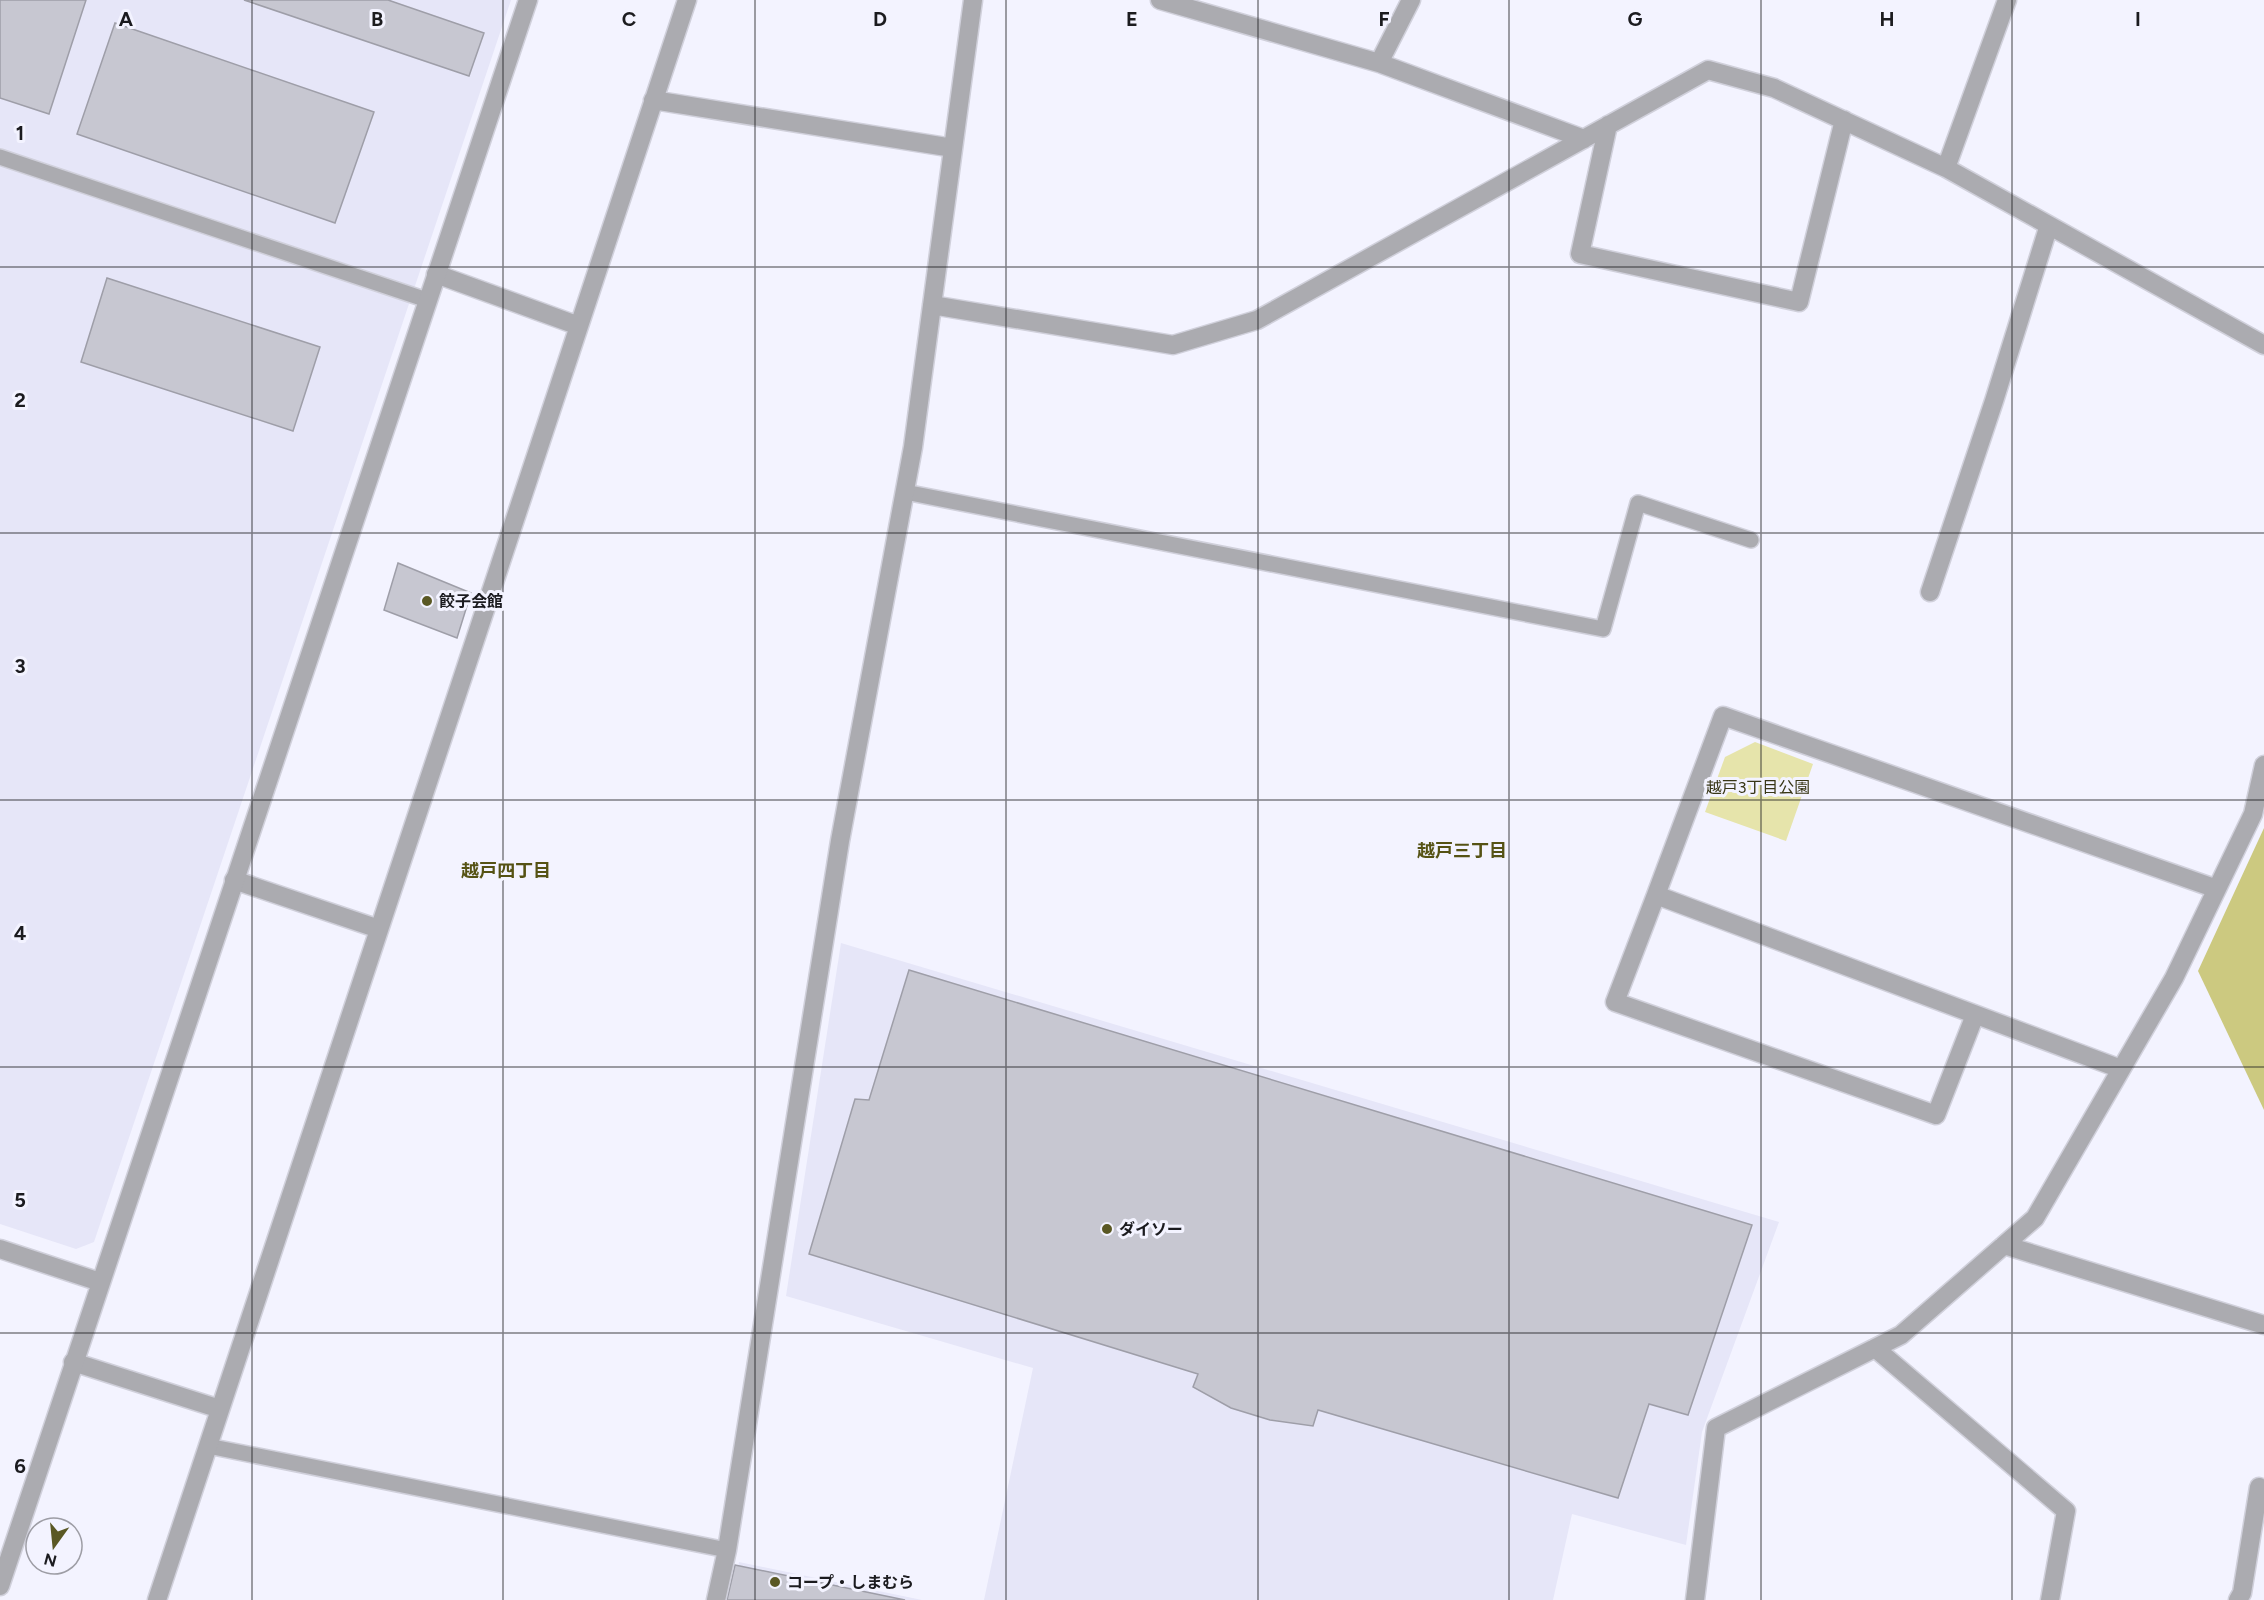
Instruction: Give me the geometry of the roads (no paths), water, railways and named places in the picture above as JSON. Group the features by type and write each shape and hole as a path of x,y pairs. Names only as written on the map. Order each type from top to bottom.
{"street":[{"path":"0,1586 528,0"},
{"path":"158,1600 687,0"},
{"path":"716,1600 727,1550 840,841 913,447 973,0"},
{"path":"1160,0 1379,63 1584,140"},
{"path":"1379,63 1411,0"},
{"path":"1946,168 2007,0"},
{"path":"932,305 1173,345 1257,320 1708,70 1774,88 1946,168 2264,345"},
{"path":"653,100 953,148"},
{"path":"1608,125 1580,254 1799,302 1844,120"},
{"path":"1930,592 1994,401 2049,225"},
{"path":"436,274 579,326"},
{"path":"1976,1015 1936,1115 1615,1002 1723,716 2217,889"},
{"path":"1695,1600 1716,1428 1901,1335 2035,1218 2174,978 2253,814 2264,765"},
{"path":"234,880 379,929"},
{"path":"1656,895 2121,1069"},
{"path":"2004,1245 2264,1325"},
{"path":"0,1249 100,1282"},
{"path":"1875,1347 2066,1511 2050,1600"},
{"path":"73,1362 220,1409"},
{"path":"2238,1600 2242,1593 2259,1487"}],"lane":[{"path":"0,157 427,300"},
{"path":"905,492 1603,629 1638,503 1751,540"},
{"path":"208,1446 727,1550"}],"place":[{"name":"餃子会館","path":"427,601"},
{"name":"ダイソー","path":"1107,1229"},
{"name":"コープ・しまむら","path":"775,1582"}],"district":[{"name":"越戸三丁目","path":"1462,851"},
{"name":"越戸四丁目","path":"506,871"}],"park label":[{"name":"越戸3丁目公園","path":"1758,787"}]}
